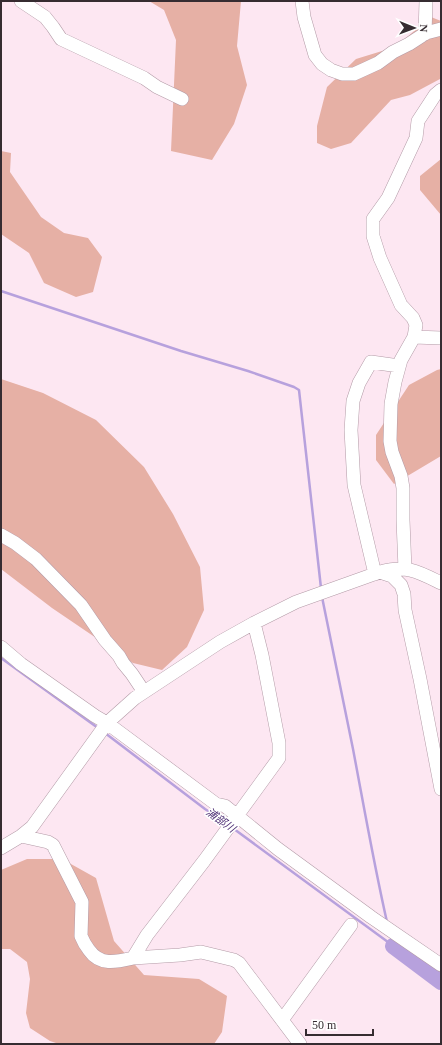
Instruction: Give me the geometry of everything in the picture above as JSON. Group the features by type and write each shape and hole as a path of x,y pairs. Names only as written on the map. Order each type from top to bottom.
{"street":[{"path":"21,1 45,17 61,39 144,78 157,87 182,99"},
{"path":"302,1 304,17 315,55 322,64 331,70 342,74 354,74 378,63 393,52 425,34 441,29"},
{"path":"425,34 426,1"},
{"path":"405,569 402,476 392,452 390,441 391,404 399,366 414,337 416,325 413,318 401,304 380,258 373,236 373,220 388,198 416,138 418,121 435,95 441,90"},
{"path":"414,337 441,338"},
{"path":"378,573 354,485 351,430 353,402 359,383 371,362 399,366"},
{"path":"1,535 15,543 36,559 81,605 144,692"},
{"path":"1,848 21,836 32,827 107,723 135,698 220,642 296,602 378,573 393,569 405,569 419,572 441,582"},
{"path":"378,573 392,576 401,585 404,594 441,789"},
{"path":"133,958 147,935 279,758 279,743 262,655 254,623"},
{"path":"1,647 21,664 107,723 216,804 225,806 278,849 364,912 441,965"},
{"path":"21,836 48,842 53,845 82,902 81,936 83,941 97,958 107,961 120,961 133,958 201,952 234,960 239,963 300,1044"},
{"path":"282,1020 351,924"}],"shaded area":[{"path":"149,1 241,1 237,46 247,85 234,124 212,160 171,151 176,40 164,10"},
{"path":"431,17 441,21 440,79 410,95 391,100 351,143 331,149 317,143 317,126 327,87 356,59 395,47"},
{"path":"1,151 11,153 10,172 41,217 64,233 88,238 102,257 93,292 76,297 44,283 29,253 1,234"},
{"path":"441,159 441,215 420,190 420,176"},
{"path":"441,369 441,456 394,484 376,460 376,435 409,385"},
{"path":"1,379 43,393 96,420 144,467 173,514 200,567 204,610 187,647 162,670 133,663 52,608 1,569"},
{"path":"27,859 62,859 96,878 114,941 144,975 199,979 227,996 222,1032 214,1044 59,1044 50,1041 30,1028 26,1013 30,979 27,962 10,949 1,949 1,870"}],"waterway":[{"path":"1,291 181,351 248,371 299,390 321,588"},
{"path":"322,597 387,922"},
{"name":"浦部川","path":"1,658 98,728"},
{"name":"浦部川","path":"105,733 205,809 226,823"},
{"name":"浦部川","path":"234,829 392,945"},
{"name":"浦部川","path":"391,936 393,946"},
{"name":"浦部川","path":"393,946 441,982"}]}
